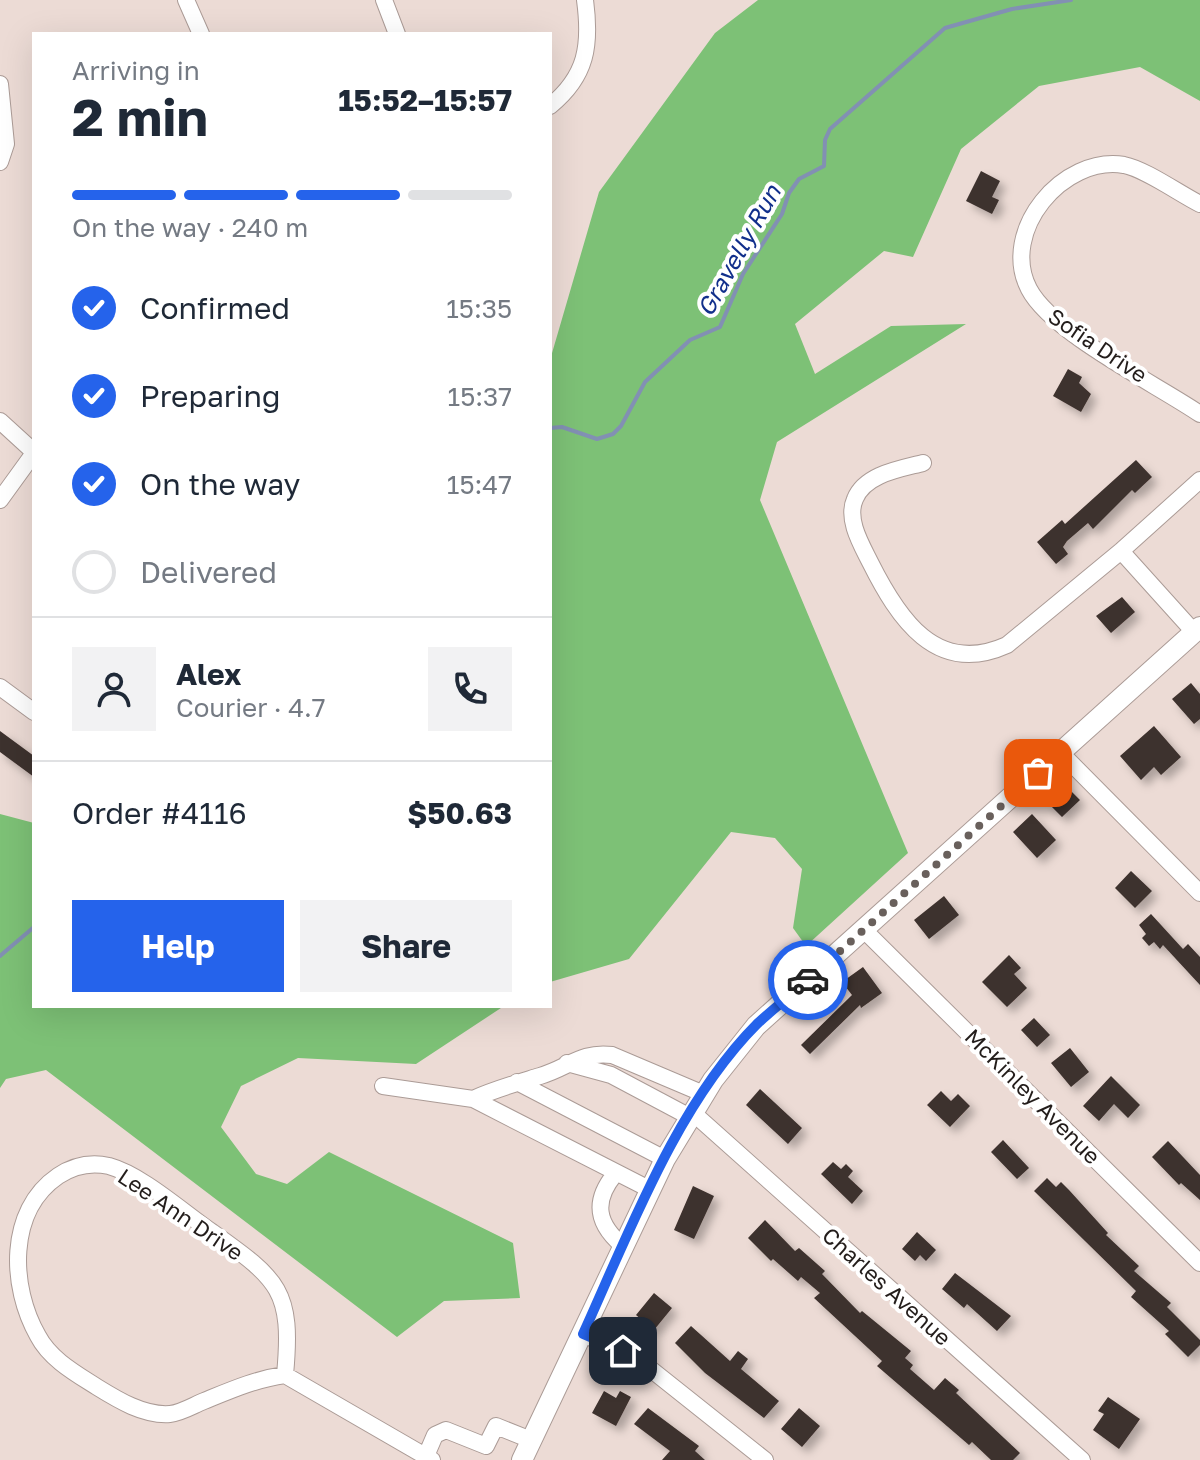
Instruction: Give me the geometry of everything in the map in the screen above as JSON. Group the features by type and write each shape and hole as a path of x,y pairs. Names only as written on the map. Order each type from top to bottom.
{"main road":[{"path":"522,1460 665,1159 704,1094 756,1026 1197,630"}],"street":[{"path":"186,0 200,32"},
{"path":"384,0 396,32"},
{"path":"552,104 577,78 586,62 589,34 585,0"},
{"path":"0,84 6,144 0,162"},
{"name":"Sofia Drive","path":"1200,204 1126,165 1096,165 1067,177 1032,215 1022,242 1022,273 1043,307 1072,333 1200,414"},
{"path":"0,421 32,450"},
{"path":"0,500 32,455"},
{"path":"923,463 868,483 855,498 852,513 858,538 898,614 919,635 938,647 962,654 986,654 1007,645 1121,551 1200,480"},
{"path":"1121,551 1197,630"},
{"path":"0,687 32,711"},
{"path":"1061,753 1200,893"},
{"name":"McKinley Avenue","path":"865,931 1200,1263"},
{"path":"473,1099 544,1075 589,1054 612,1055 704,1094"},
{"name":"Charles Avenue","path":"567,1063 611,1075 691,1114 1082,1460"},
{"path":"517,1082 665,1159"},
{"path":"383,1086 473,1099 651,1190"},
{"name":"Lee Ann Drive","path":"74,1166 110,1166 148,1187 249,1258 277,1286 286,1306 289,1332 285,1375 261,1379 171,1414 120,1401 74,1372 49,1352 37,1336 20,1293 18,1248 27,1212 47,1184 74,1166"},
{"path":"615,1174 601,1198 598,1215 605,1229 623,1246"},
{"path":"583,1334 638,1359 765,1460"},
{"path":"285,1375 429,1458 435,1435 446,1430 486,1446 496,1426 531,1440"}],"green space":[{"path":"758,0 1200,0 1200,101 1140,67 1039,86 961,149 913,257 884,251 795,324 815,374 891,326 966,324 777,442 760,500 908,853 806,946 793,928 802,869 775,838 731,832 629,959 552,981 552,353 599,192 715,33"},
{"path":"0,814 32,822 32,1008 501,1008 416,1064 298,1058 241,1086 221,1127 256,1174 287,1184 329,1152 513,1243 520,1298 444,1301 397,1337 46,1070 6,1079 0,1088"}],"building":[{"path":"981,171 1000,181 992,197 999,200 992,214 966,201"},
{"path":"1068,369 1082,377 1079,383 1091,394 1081,412 1053,396"},
{"path":"1136,460 1152,477 1135,493 1132,490 1093,529 1088,523 1067,541 1063,547 1068,554 1056,564 1037,542 1062,520 1065,524"},
{"path":"1122,597 1135,612 1111,633 1096,616"},
{"path":"1191,683 1200,694 1200,719 1194,724 1172,699"},
{"path":"1154,726 1181,757 1161,775 1154,767 1141,780 1120,756"},
{"path":"0,731 32,755 32,776 0,752"},
{"path":"1065,785 1080,800 1062,817 1047,802"},
{"path":"1032,814 1056,840 1037,858 1013,832"},
{"path":"1131,871 1152,891 1135,908 1115,888"},
{"path":"944,896 959,915 929,939 914,920"},
{"path":"1151,914 1183,949 1188,944 1200,957 1200,985 1163,945 1160,949 1154,942 1149,946 1142,938 1146,934 1139,925"},
{"path":"1009,955 1021,968 1014,974 1027,988 1007,1007 982,982"},
{"path":"863,967 882,993 861,1008 860,1005 810,1054 801,1045 852,995 842,982"},
{"path":"1034,1018 1050,1035 1037,1047 1021,1030"},
{"path":"1070,1048 1089,1072 1071,1087 1051,1063"},
{"path":"1111,1076 1140,1105 1128,1118 1114,1104 1099,1121 1083,1106"},
{"path":"760,1089 802,1128 788,1144 746,1105"},
{"path":"941,1091 951,1101 958,1094 970,1106 950,1127 927,1105"},
{"path":"1003,1140 1029,1168 1017,1179 991,1152"},
{"path":"1168,1141 1200,1175 1200,1200 1181,1183 1179,1185 1152,1157"},
{"path":"833,1162 841,1169 846,1164 853,1171 848,1177 863,1191 852,1204 821,1174"},
{"path":"1047,1178 1056,1187 1061,1182 1069,1190 1108,1233 1106,1235 1139,1266 1134,1271 1171,1303 1167,1307 1200,1340 1200,1345 1188,1357 1165,1334 1169,1331 1131,1297 1136,1291 1034,1191"},
{"path":"693,1186 714,1196 694,1239 674,1230"},
{"path":"765,1220 795,1251 799,1248 825,1271 822,1274 860,1313 862,1311 911,1351 905,1358 913,1365 910,1369 934,1390 945,1378 959,1390 956,1393 1020,1453 1013,1460 991,1460 972,1442 969,1445 877,1366 882,1361 814,1298 820,1293 801,1277 798,1281 773,1259 771,1261 748,1238"},
{"path":"917,1232 936,1250 926,1261 920,1255 915,1261 902,1249"},
{"path":"955,1273 1011,1316 997,1331 967,1304 964,1308 942,1289"},
{"path":"654,1293 672,1308 654,1330 636,1315"},
{"path":"691,1326 730,1361 738,1351 748,1359 741,1369 779,1401 764,1418 705,1373 675,1343"},
{"path":"604,1391 616,1398 620,1391 631,1397 616,1426 592,1413"},
{"path":"1108,1397 1140,1419 1119,1449 1093,1430 1104,1414 1098,1411"},
{"path":"648,1408 699,1446 695,1451 705,1460 662,1460 670,1451 634,1424"},
{"path":"799,1408 820,1426 802,1447 781,1429"}],"waterway":[{"name":"Gravelly Run","path":"552,428 562,427 597,439 613,434 621,426 645,382 690,340 720,327 743,274 782,214 789,193 799,179 824,166 825,140 830,129 945,28 1012,9 1071,0"},
{"name":"Gravelly Run","path":"0,956 32,929"}],"way so far":[{"path":"808,980 1038,773"}],"route":[{"path":"623,1351 583,1334 665,1159 713,1080 756,1026 808,980"}]}
